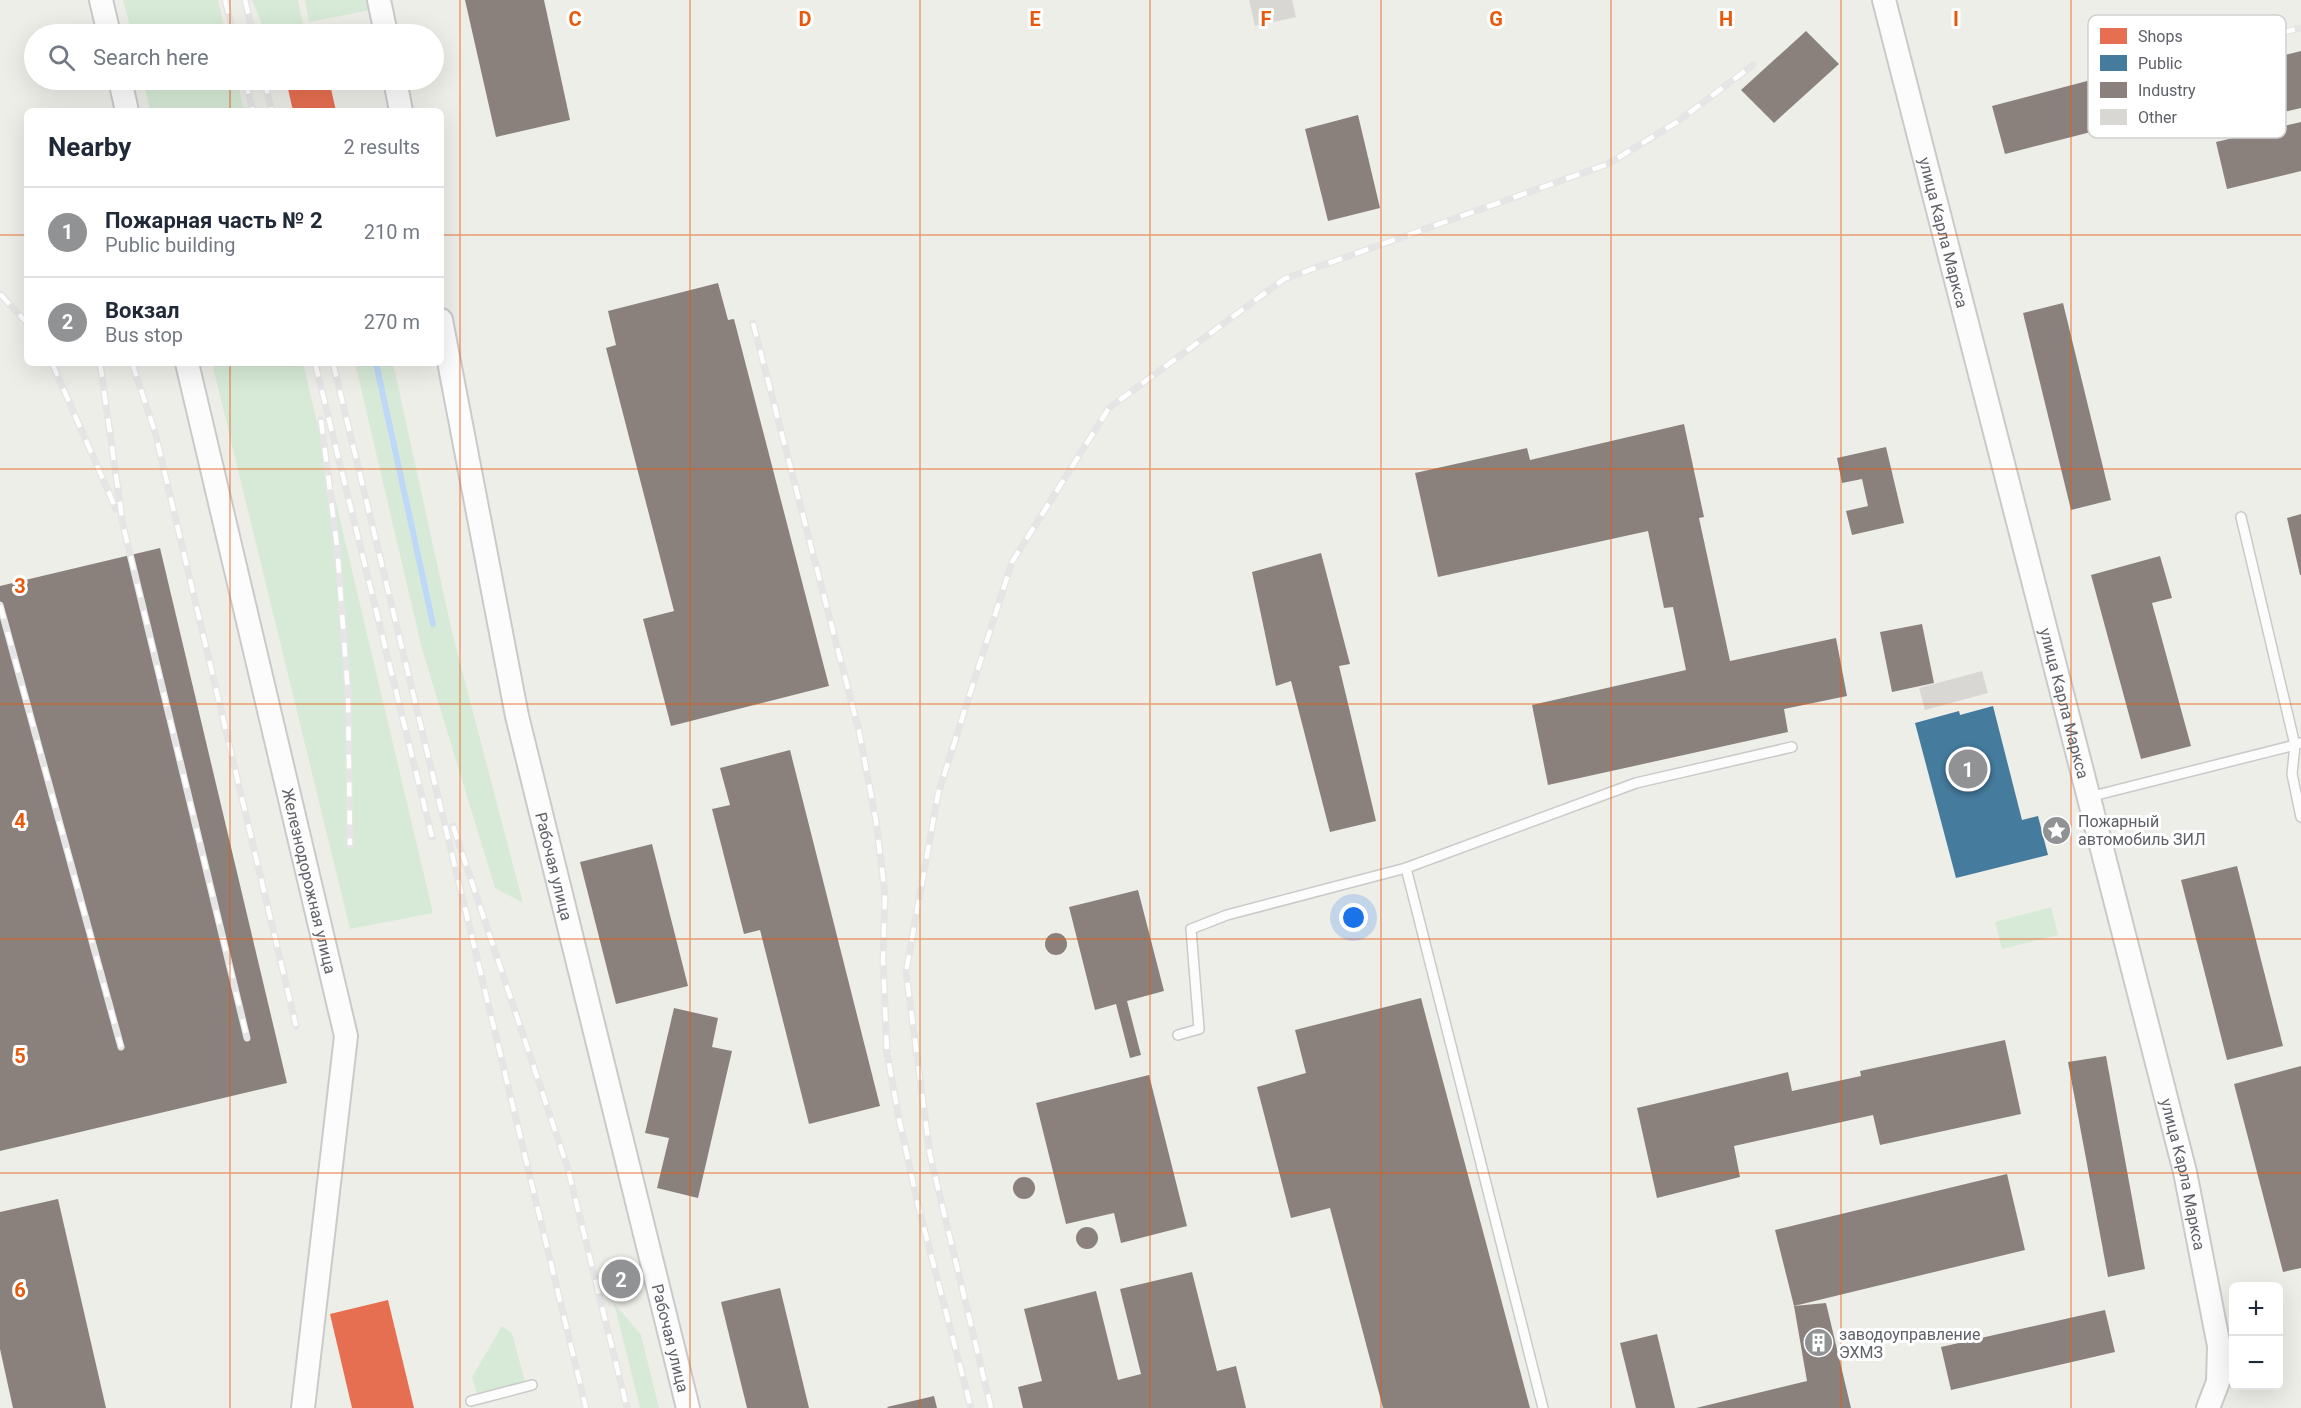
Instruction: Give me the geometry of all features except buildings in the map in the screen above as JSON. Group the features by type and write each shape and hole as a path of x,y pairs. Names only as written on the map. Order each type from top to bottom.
{"street":[{"path":"101,0 107,24"},
{"path":"379,0 384,24"},
{"name":"улица Карла Маркса","path":"1884,0 2185,1172 2219,1346 2218,1382 2208,1408"},
{"path":"122,90 126,108"},
{"path":"396,90 400,108"},
{"name":"Рабочая улица","path":"444,336 517,716 688,1408"},
{"name":"Железнодорожная улица","path":"188,366 346,1036 303,1408"}],"lane":[{"path":"2241,517 2298,744 2292,774 2301,815"},
{"path":"2089,797 2298,744"},
{"path":"1178,1035 1199,1029 1191,929 1227,915 1406,868 1636,783 1792,747"},
{"path":"1406,868 1543,1408"},
{"path":"471,1401 532,1386"}],"green space":[{"path":"123,0 218,0 224,24 129,24"},
{"path":"252,0 298,0 303,24 262,24"},
{"path":"305,0 368,0 371,10 309,22"},
{"path":"145,90 239,90 243,108 149,108"},
{"path":"213,366 304,366 433,913 350,929"},
{"path":"356,366 394,366 452,632 523,903 495,888 422,649"},
{"path":"2051,907 2058,935 2002,949 1995,922"},
{"path":"614,1303 641,1335 659,1408 640,1408"},
{"path":"502,1326 512,1333 525,1382 477,1394 472,1377"}],"waterway":[{"path":"377,366 433,624"}],"railway":[{"path":"225,0 231,24"},
{"path":"245,0 251,24"},
{"path":"2286,32 2301,28"},
{"path":"991,1408 930,1155 906,972 938,794 1012,562 1109,408 1284,279 1608,164 1677,122 1753,65"},
{"path":"248,90 252,108"},
{"path":"267,90 271,108"},
{"path":"0,294 24,320"},
{"path":"753,323 859,731 876,821 885,894 883,961 887,1053 918,1205 971,1408"},
{"path":"53,366 116,509"},
{"path":"100,366 123,525 247,1038"},
{"path":"133,366 155,432 296,1026"},
{"path":"316,366 432,837"},
{"path":"334,366 586,1408"},
{"path":"321,420 337,546 348,694 350,845"},
{"path":"0,605 121,1047"},
{"path":"453,826 568,1169 627,1408"}],"place":[{"name":"Пожарная часть № 2","path":"1968,769"},
{"name":"Пожарный автомобиль ЗИЛ","path":"2057,830"},
{"name":"Вокзал","path":"621,1279"},
{"name":"заводоуправление ЭХМЗ","path":"1818,1343"}]}
